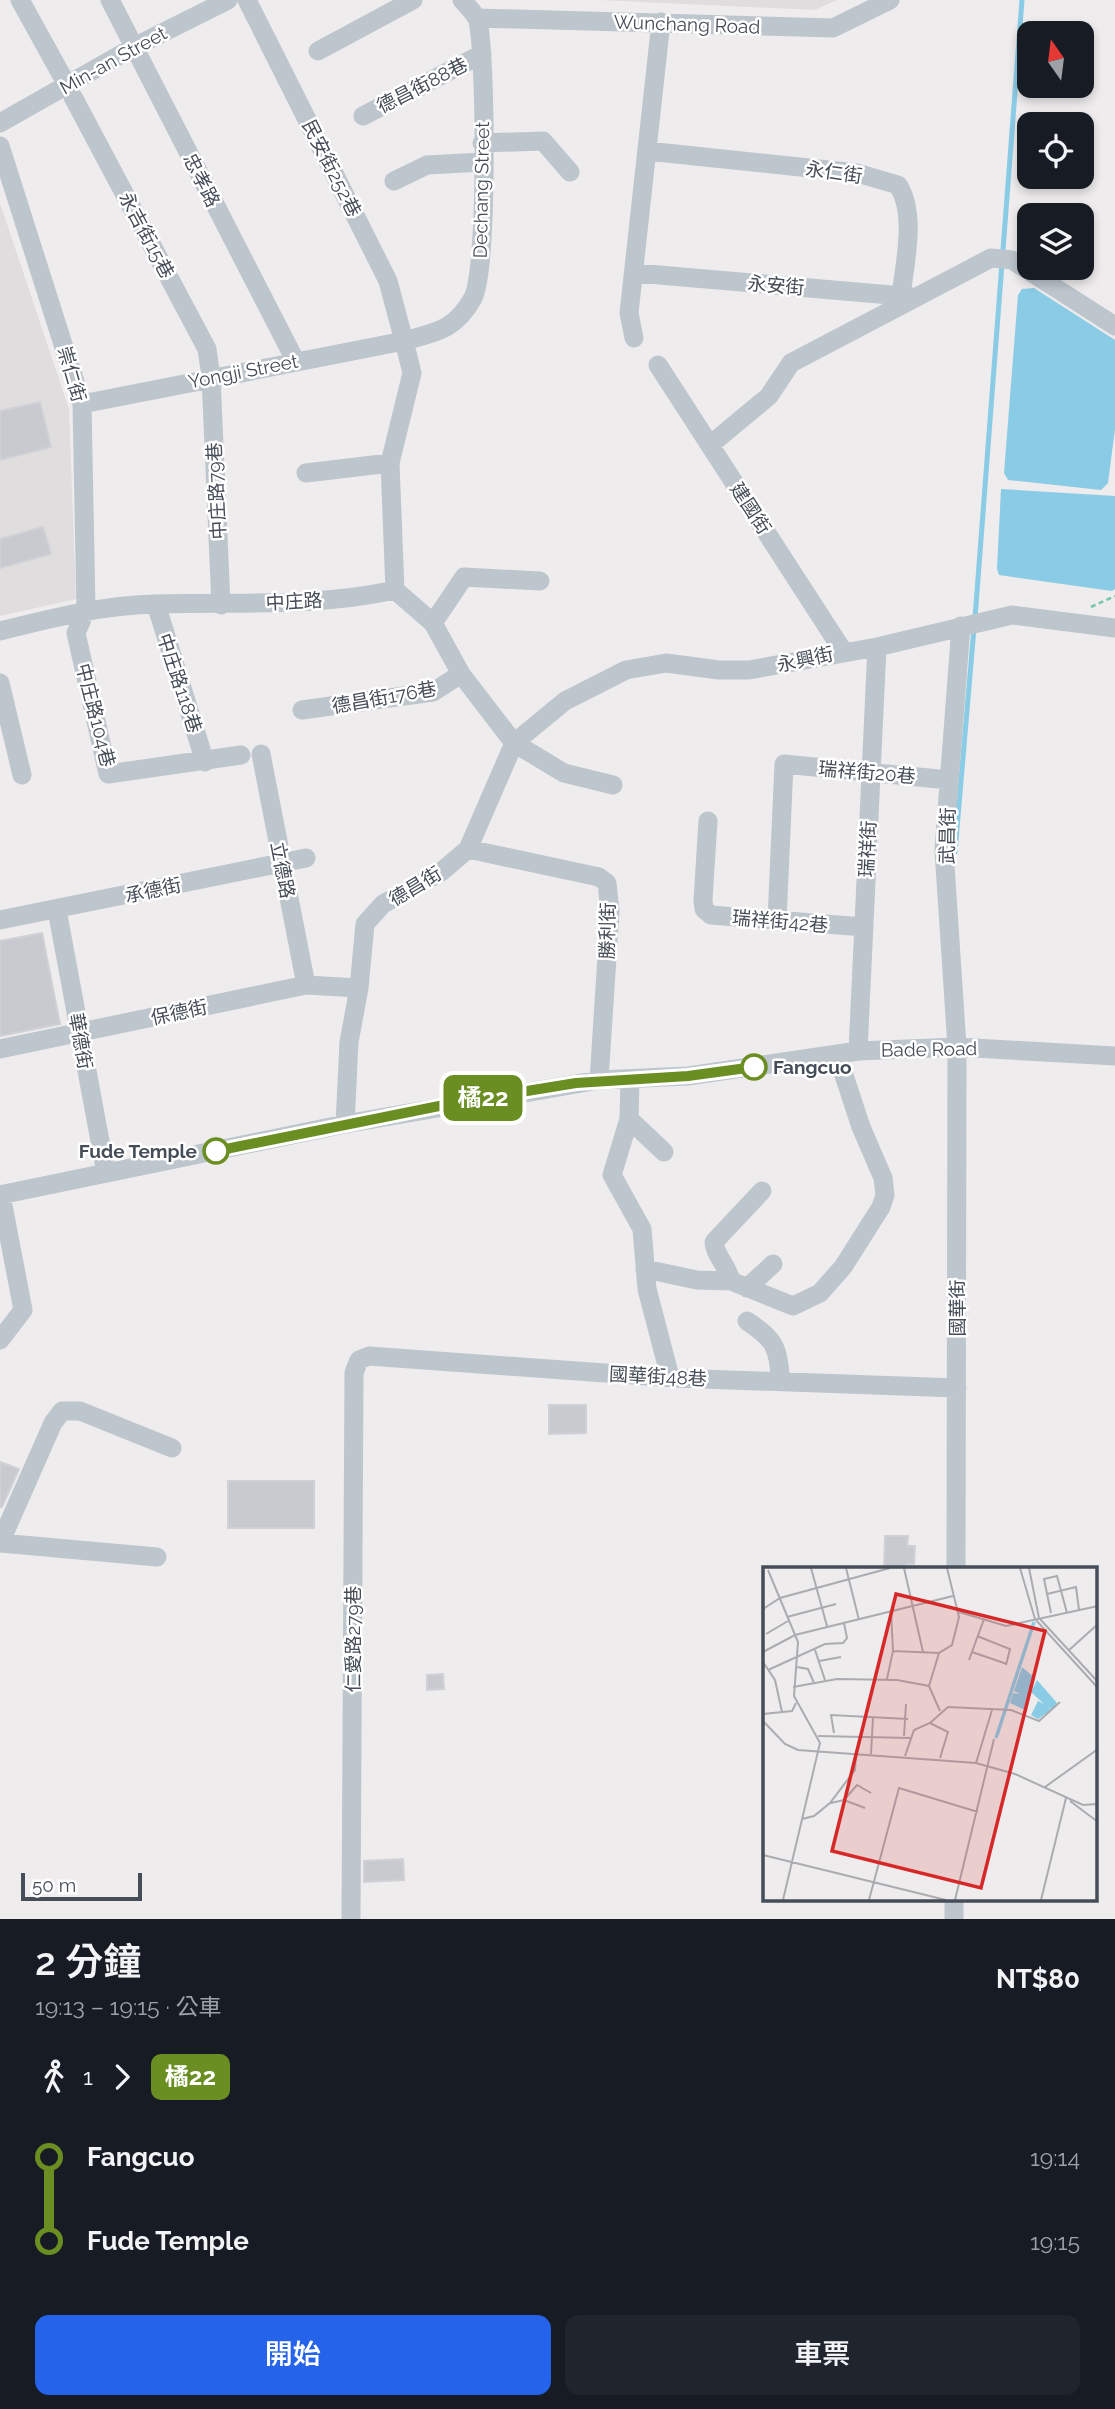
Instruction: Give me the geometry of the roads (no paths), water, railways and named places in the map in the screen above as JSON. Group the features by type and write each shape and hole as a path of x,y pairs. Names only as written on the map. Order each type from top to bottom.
{"street":[{"name":"永吉街15巷","path":"20,0 207,349 211,377"},
{"name":"忠孝路","path":"110,0 295,360"},
{"name":"Min-an Street","path":"0,123 70,91 134,47 228,0"},
{"name":"民安街252巷","path":"247,0 388,281 404,341"},
{"path":"318,51 413,0"},
{"path":"462,0 477,18"},
{"name":"Wunchang Road","path":"477,18 833,28 890,0"},
{"name":"Dechang Street","path":"404,341 449,329 474,297 482,259 482,54 477,18"},
{"path":"634,338 629,313 636,273 661,22"},
{"name":"德昌街88巷","path":"363,116 482,54"},
{"path":"394,181 427,164 543,141 570,172"},
{"name":"崇仁街","path":"0,146 82,404 86,610"},
{"name":"永仁街","path":"647,151 858,173 898,184 904,195 907,216 906,299"},
{"path":"710,445 769,397 791,363 906,299 982,262 1005,259 1115,326"},
{"name":"永安街","path":"636,273 906,299"},
{"name":"Yongji Street","path":"82,404 295,360 404,341"},
{"path":"404,341 412,373 390,463 396,590 433,623 461,674 514,743 564,773 612,785"},
{"name":"建國街","path":"658,365 843,651"},
{"name":"中庄路79巷","path":"211,377 221,605"},
{"path":"306,473 390,463"},
{"path":"433,623 464,577 540,581"},
{"name":"中庄路","path":"0,631 86,610 156,604 221,605 313,601 396,590"},
{"name":"中庄路118巷","path":"156,604 205,761"},
{"name":"中庄路104巷","path":"86,610 76,633 108,775 251,755"},
{"name":"永興街","path":"514,743 565,701 626,670 666,663 719,670 749,670 877,647 1012,615 1115,628"},
{"name":"武昌街","path":"957,1047 944,850 949,779 970,624"},
{"name":"瑞祥街","path":"858,1051 877,647"},
{"name":"德昌街176巷","path":"302,710 433,692 461,674"},
{"path":"0,684 22,775"},
{"name":"德昌街","path":"345,1124 349,1042 359,988 365,924 383,904 441,872 468,849 514,743"},
{"name":"立德路","path":"251,755 282,863 306,985"},
{"name":"瑞祥街20巷","path":"777,920 784,764 949,779"},
{"name":"瑞祥街42巷","path":"708,821 705,909 711,915 864,927"},
{"name":"勝利街","path":"468,849 599,877 607,883 610,911 600,1080"},
{"name":"承德街","path":"0,920 306,858"},
{"name":"華德街","path":"57,910 106,1173"},
{"name":"保德街","path":"0,1049 306,985 359,988"},
{"name":"Bade Road","path":"0,1195 345,1124 600,1080 688,1076 858,1051 957,1047 1115,1056"},
{"name":"國華街","path":"956,1567 957,1047"},
{"path":"645,1269 697,1280 739,1285 793,1306 820,1293 843,1267 881,1207 885,1195 880,1171 860,1127 837,1054"},
{"path":"629,1080 629,1119 612,1175 642,1229 650,1303 670,1377"},
{"path":"629,1119 664,1152"},
{"path":"739,1285 716,1252 714,1242 762,1191"},
{"path":"0,1195 23,1310 0,1340"},
{"path":"739,1285 773,1264"},
{"path":"747,1321 770,1336 775,1343 781,1382"},
{"name":"國華街48巷","path":"359,1360 369,1356 670,1377 957,1388"},
{"name":"仁愛路279巷","path":"351,1919 354,1373 359,1360"},
{"path":"157,1557 0,1543 53,1423 62,1411 80,1410 172,1448"}],"water":[{"path":"1034,288 1115,340 1115,429 1108,483 1101,490 1008,480 1004,473 1018,295 1022,289"},
{"path":"1001,489 1115,496 1115,589 1112,591 999,575 997,569"}],"waterway":[{"path":"975,618 1022,0"},
{"path":"955,852 974,628"}],"place":[{"name":"Fangcuo","path":"754,1067"},
{"name":"Fude Temple","path":"216,1151"}]}
